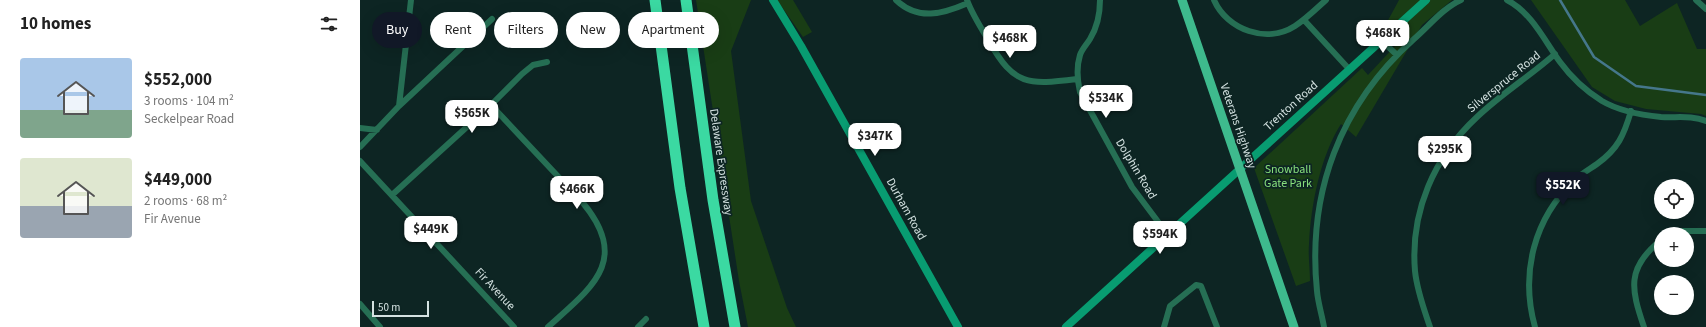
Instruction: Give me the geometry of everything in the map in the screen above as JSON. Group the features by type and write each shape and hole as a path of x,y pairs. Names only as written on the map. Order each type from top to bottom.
{"highway":[{"path":"655,0 679,180 704,327"},
{"name":"Delaware Expressway","path":"686,0 713,200 735,327"}],"main road":[{"name":"Durham Road","path":"773,0 801,46 958,327"},
{"name":"Veterans Highway","path":"1182,0 1294,327"},
{"name":"Trenton Road","path":"1066,327 1426,0"}],"street":[{"path":"399,106 411,0"},
{"path":"896,0 909,10 929,14 943,12 968,2 1000,61 1016,76 1029,81 1040,82 1078,79"},
{"name":"Dolphin Road","path":"1100,0 1098,23 1080,55 1078,66 1080,92 1132,187 1168,235"},
{"path":"1214,0 1226,18 1235,25 1252,32 1270,34 1287,30 1304,20 1326,0"},
{"path":"1324,327 1317,293 1315,238 1319,205 1329,164 1345,127 1357,105 1377,78 1397,55 1448,8 1461,0"},
{"path":"1507,0 1525,12 1555,54 1578,82 1589,92 1604,102 1640,114 1661,117 1694,117 1706,121"},
{"path":"1696,0 1706,9"},
{"path":"360,147 399,106 492,19"},
{"path":"1304,20 1349,69"},
{"path":"1381,40 1397,55"},
{"name":"Silverspruce Road","path":"1430,327 1418,287 1415,271 1415,239 1419,212 1424,195 1442,158 1458,136 1477,116 1555,54"},
{"path":"392,195 533,65 547,62"},
{"path":"491,105 583,203 591,213 601,232 604,248 604,259 598,276 585,294 548,327"},
{"path":"1535,327 1529,302 1529,278 1534,247 1541,225 1549,210 1561,194 1576,179 1605,158 1615,148 1622,139 1631,111"},
{"path":"360,128 376,130"},
{"name":"Fir Avenue","path":"360,161 514,327"},
{"path":"1694,231 1706,231"},
{"path":"1644,327 1634,291 1634,276 1647,252 1654,246"},
{"path":"1164,327 1170,306 1196,285 1201,286 1205,293 1216,327"},
{"path":"360,304 380,327"},
{"path":"638,327 646,319"}],"green space":[{"path":"696,0 751,0 731,51 751,201 787,308 796,327 748,327 739,281 703,48 719,48 719,12 698,12"},
{"path":"777,0 793,0 812,32 803,37"},
{"name":"Snowball Gate Park","path":"1399,0 1452,0 1422,25 1356,137 1341,124 1327,151 1314,198 1309,249 1310,281 1296,286 1254,168 1362,68 1368,75 1396,45 1386,24"},
{"path":"1531,0 1625,0 1640,26 1677,3 1697,49 1706,49 1706,116 1701,114 1646,109 1615,101 1592,87"}],"waterway":[{"path":"1560,0 1594,57 1636,86 1706,95"}]}
